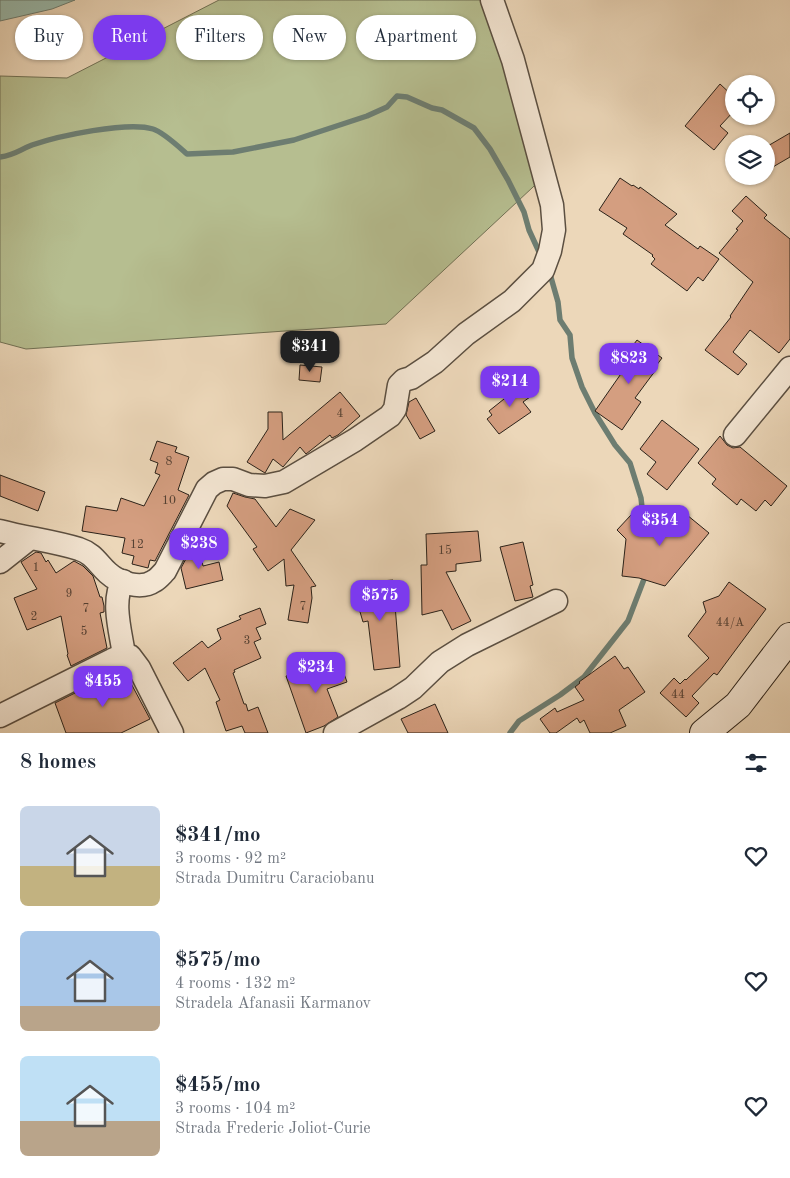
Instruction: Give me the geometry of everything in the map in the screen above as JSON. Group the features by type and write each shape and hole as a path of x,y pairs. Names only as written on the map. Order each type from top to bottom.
{"street":[{"path":"0,532 80,550 97,560 109,573 137,586 155,581 165,571 206,489 223,479 233,479 249,485 264,486 284,482 355,440 390,416 397,402 397,390 404,380 435,362 466,334 512,301 543,270 550,251 554,230 552,205 513,60 492,0"},
{"path":"735,435 790,368"},
{"path":"0,562 29,539"},
{"path":"123,581 119,588 118,607 124,655"},
{"path":"335,733 378,710 413,688 450,655 556,601"},
{"path":"704,733 738,705 790,637"},
{"path":"0,716 124,655 130,656 139,668 172,733"}],"green space":[{"path":"219,0 485,0 547,174 386,324 26,349 0,342 0,76 67,78 102,60 166,60 166,27 176,22 176,60 263,60 263,15 190,15"}],"shaded area":[{"path":"0,0 75,0 52,9 26,15 15,15 15,18 0,21"}],"building":[{"path":"720,84 725,89 725,121 720,126 728,133 714,150 685,126"},
{"path":"790,133 790,157 775,166 775,142"},
{"path":"620,178 632,186 639,189 640,187 677,214 665,225 698,249 700,246 719,259 703,281 698,277 687,291 651,264 655,259 653,255 623,234 627,228 599,210"},
{"path":"746,196 767,215 764,218 790,239 790,339 779,353 750,330 733,352 747,364 738,375 705,350 731,317 753,282 719,253 743,221 732,211"},
{"path":"637,340 662,358 635,398 641,402 622,430 595,411 625,368 619,364"},
{"path":"300,365 322,367 320,382 299,380"},
{"path":"519,380 530,397 523,402 531,412 499,434 487,419 492,415 489,411 509,395 505,391"},
{"path":"340,392 360,416 338,435 332,438 330,435 306,454 300,447 283,467 273,459 265,473 247,462 268,429 268,412 282,412 283,440"},
{"path":"416,398 435,431 420,439 406,415 409,402"},
{"path":"662,420 699,449 667,490 647,474 656,462 640,449"},
{"path":"720,436 727,445 733,448 740,447 787,486 771,506 765,500 756,511 741,499 737,505 712,484 716,479 698,463"},
{"path":"157,441 177,447 175,452 189,457 178,490 189,495 155,561 150,560 148,568 132,564 134,556 122,553 125,538 82,531 86,506 117,511 121,498 144,506 160,475 155,473 158,463 150,460"},
{"path":"0,475 45,492 38,511 0,496"},
{"path":"233,493 255,499 276,527 290,509 315,520 291,550 316,586 311,587 312,598 308,623 288,620 294,585 286,586 284,559 268,571 253,549 257,547 227,506"},
{"path":"676,506 709,533 665,586 639,578 622,576 626,539 617,530 631,515 650,533 653,529 655,531"},
{"path":"478,531 481,561 456,564 456,571 446,572 471,621 452,630 442,610 422,615 421,565 427,565 426,534"},
{"path":"523,542 533,585 530,586 533,597 515,601 500,547"},
{"path":"198,543 203,566 219,562 223,580 186,589 181,568 194,544"},
{"path":"36,552 41,553 46,562 48,560 56,573 74,561 83,566 93,576 104,606 104,612 100,613 107,648 71,666 67,655 61,616 27,630 14,598 37,589 21,562"},
{"path":"393,580 400,667 374,670 368,621 363,622 358,605 357,583"},
{"path":"729,582 766,609 717,675 714,673 692,696 699,703 686,717 660,693 674,678 680,684 686,680 709,658 688,636 706,612 703,602 719,596"},
{"path":"260,608 266,624 256,628 261,639 254,642 261,658 234,670 235,672 233,673 248,711 258,707 268,733 245,733 242,726 226,731 216,702 220,700 205,668 188,681 173,663 202,641 208,648 221,639 217,629 241,619 239,616"},
{"path":"615,656 624,669 628,667 645,692 619,710 626,726 610,733 590,733 584,720 580,723 577,718 556,733 550,733 540,719 555,708 557,712 584,700 575,687 579,682"},
{"path":"339,660 347,682 327,689 338,717 324,726 306,733 286,676"},
{"path":"126,674 150,719 121,733 66,733 55,703 103,679 106,684"},
{"path":"435,704 448,733 408,733 401,719"}],"waterway":[{"path":"0,157 58,138 111,128 127,127 153,129 171,140 187,154 233,152 294,140 367,116 387,107 397,96 407,97 432,108 442,110 474,128 490,149 508,180 524,212 529,230 540,254"},
{"path":"550,274 558,302 560,320 570,335 572,358 582,387 595,413 615,445 630,463 641,498 645,535"},
{"path":"510,733 519,721 584,677 628,621 646,574"}]}
